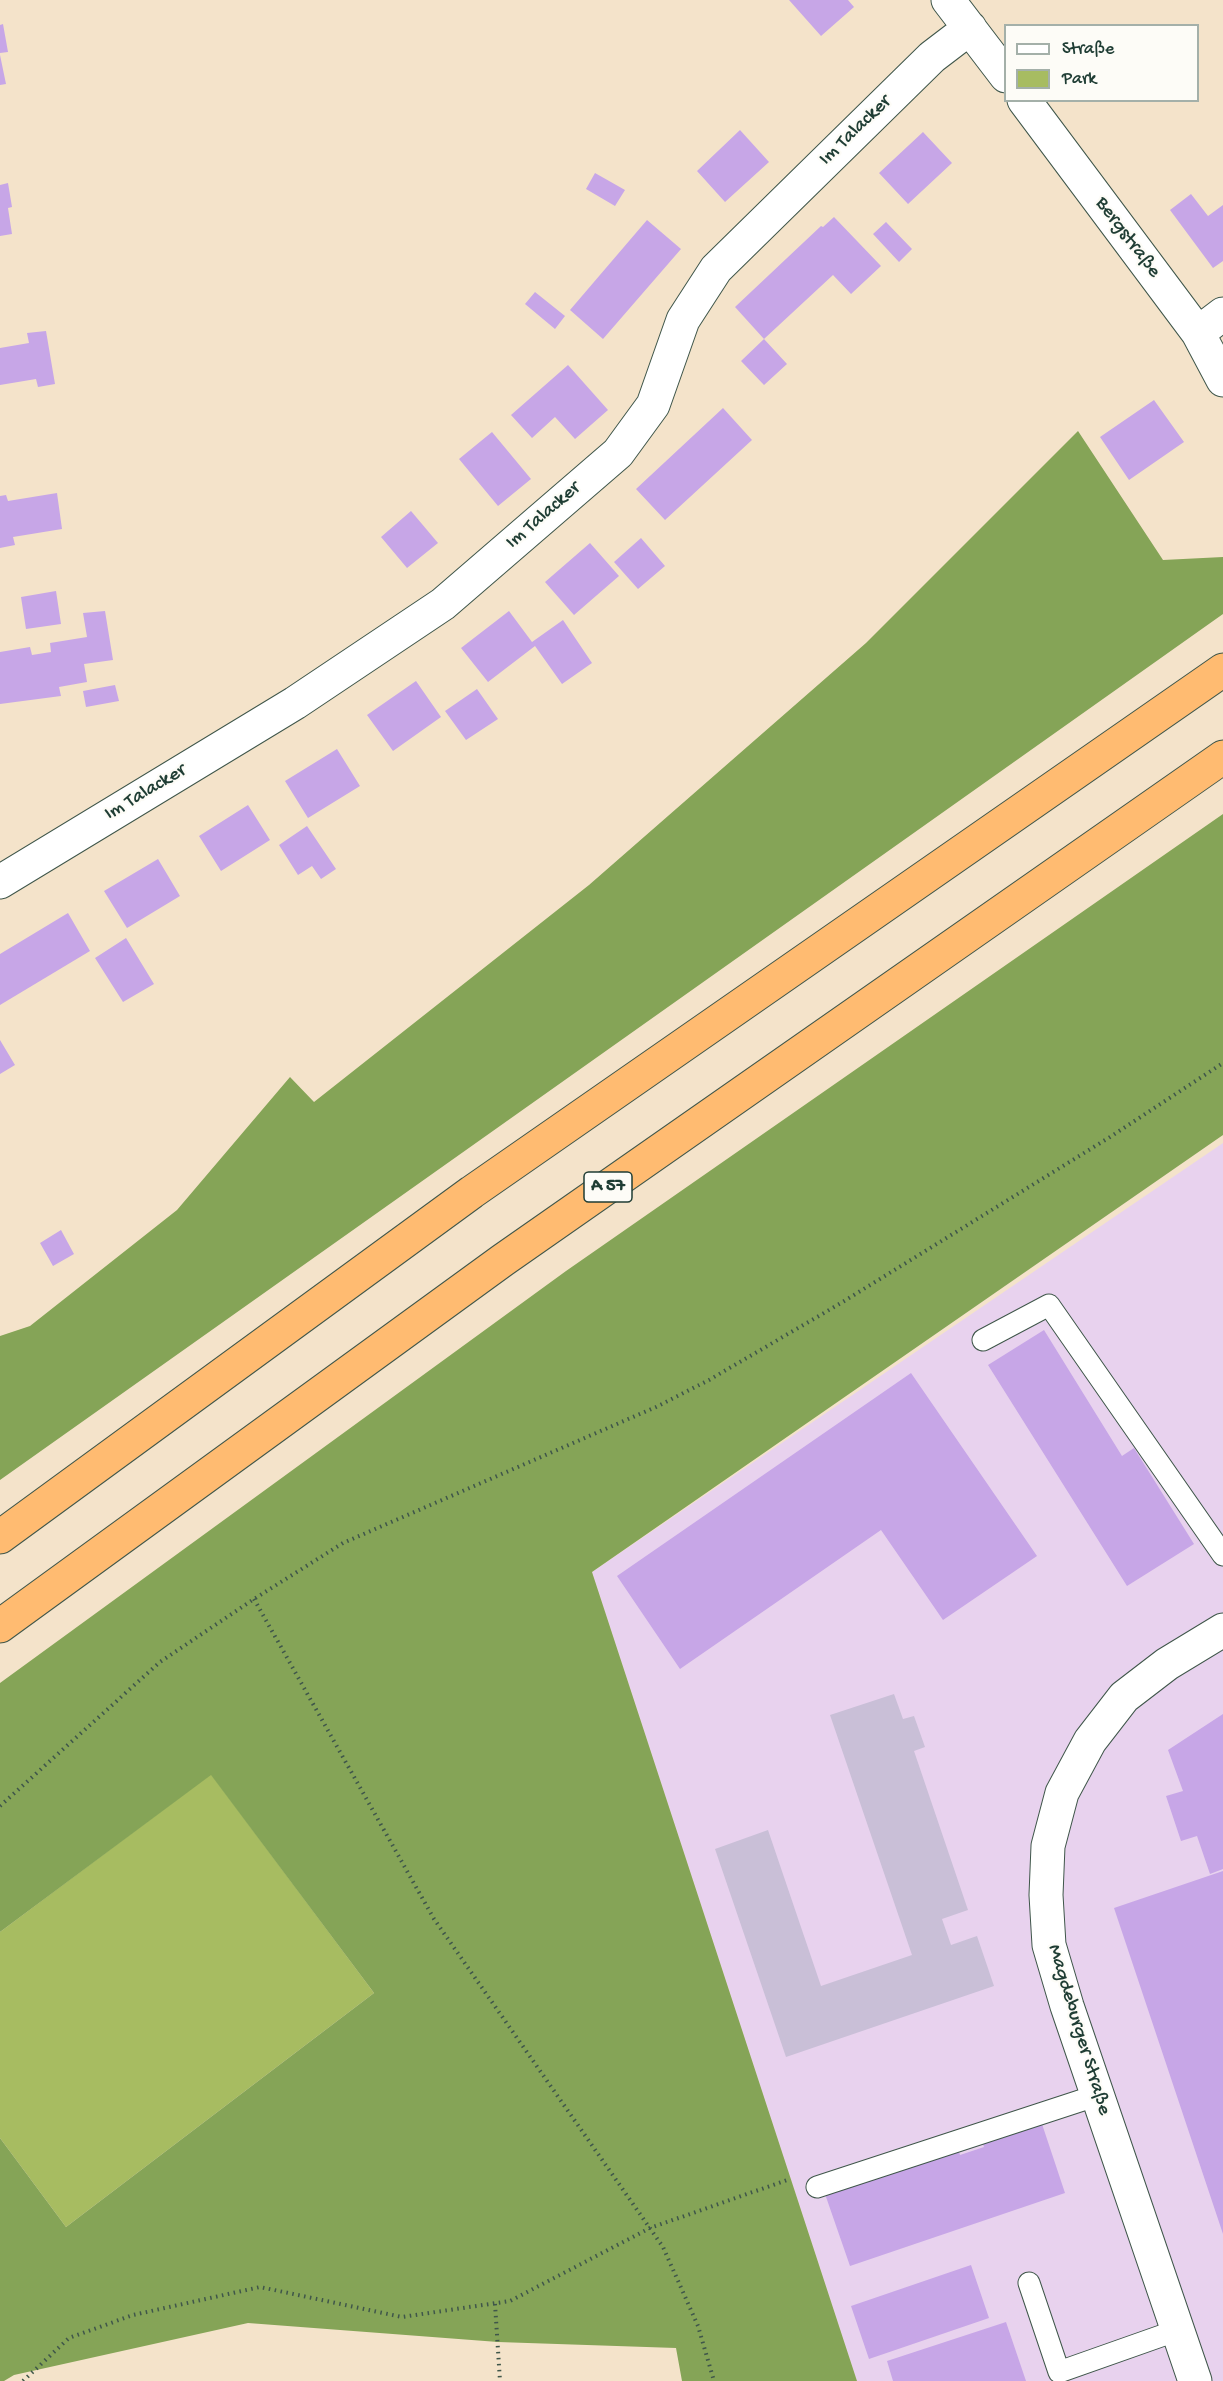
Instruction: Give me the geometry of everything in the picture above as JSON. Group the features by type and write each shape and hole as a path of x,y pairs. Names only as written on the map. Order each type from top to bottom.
{"highway":[{"path":"0,1537 472,1192 1223,670"},
{"name":"A 57","path":"0,1626 493,1267 1223,756"}],"street":[{"path":"948,0 1004,75"},
{"name":"Im Talacker","path":"0,882 295,703 443,604 618,453 654,405 683,320 716,269 933,57 970,28"},
{"name":"Bergstraße","path":"1026,102 1210,324 1223,380"},
{"name":"Magdeburger Straße","path":"1195,2381 1067,2006 1049,1945 1046,1895 1048,1846 1062,1793 1090,1741 1124,1697 1167,1664 1223,1630"}],"lane":[{"path":"983,1340 1049,1305 1223,1555"},
{"path":"817,2187 1098,2095"},
{"path":"1029,2283 1059,2372 1178,2330"}],"path":[{"path":"0,1806 160,1662 343,1543 656,1407 709,1380 841,1303 1110,1137 1223,1062"},
{"path":"254,1599 434,1919 663,2247 698,2326 714,2381"},
{"path":"23,2381 69,2338 133,2315 260,2287 402,2317 510,2301 650,2228 795,2177"},
{"path":"495,2304 500,2381"}],"shaded area":[{"path":"1223,1143 1223,2381 857,2381 592,1572"},
{"path":"894,1694 903,1719 914,1716 925,1747 914,1751 968,1910 942,1919 951,1945 977,1936 994,1986 786,2057 715,1849 768,1830 821,1986 912,1955 830,1715"}],"green space":[{"path":"1078,431 1163,560 1223,557 1223,614 0,1480 0,1336 30,1326 177,1210 290,1077 314,1102 589,885 866,643"},
{"path":"1223,814 1223,1135 592,1572 857,2381 682,2381 676,2348 498,2342 248,2323 14,2375 0,2381 0,2138 66,2227 374,1993 211,1775 0,1932 0,1683 566,1271"},
{"path":"211,1774 374,1993 66,2227 0,2138 0,1932"}],"building":[{"path":"789,0 848,0 854,7 821,36"},
{"path":"3,24 8,52 0,53 0,25"},
{"path":"0,55 6,84 0,85"},
{"path":"740,130 769,162 725,202 697,171"},
{"path":"923,132 952,163 908,204 879,173"},
{"path":"595,173 625,190 615,206 586,189"},
{"path":"8,183 12,207 8,208 12,234 0,236 0,185"},
{"path":"1191,194 1208,216 1223,205 1223,261 1213,268 1170,210"},
{"path":"834,217 881,266 851,294 833,275 764,339 735,307 821,226 823,227"},
{"path":"647,220 681,249 603,339 570,310"},
{"path":"886,222 912,249 899,262 873,234"},
{"path":"535,292 565,316 555,329 525,304"},
{"path":"46,331 55,384 38,387 36,379 0,385 0,348 29,343 27,333"},
{"path":"764,339 787,364 764,385 741,361"},
{"path":"568,365 608,410 575,439 555,417 532,438 511,415"},
{"path":"1154,400 1184,442 1129,480 1100,437"},
{"path":"723,408 752,440 665,520 636,489"},
{"path":"492,432 531,479 498,506 459,459"},
{"path":"57,493 62,529 13,537 15,545 0,548 0,496 6,495 8,501"},
{"path":"411,511 438,543 407,568 381,537"},
{"path":"641,538 665,566 638,589 614,562"},
{"path":"590,543 619,576 574,615 545,582"},
{"path":"56,591 61,624 26,629 21,597"},
{"path":"105,611 113,660 84,664 87,682 59,687 61,696 0,704 0,652 30,647 32,655 51,652 50,643 87,637 83,613"},
{"path":"509,611 532,642 563,620 592,663 562,684 535,646 488,682 461,648"},
{"path":"416,681 441,717 393,751 367,715"},
{"path":"115,685 119,701 86,707 83,691"},
{"path":"477,689 498,719 466,740 445,711"},
{"path":"337,749 360,786 308,818 285,781"},
{"path":"248,805 270,840 221,871 199,836"},
{"path":"307,826 336,869 321,879 312,866 298,875 279,845"},
{"path":"158,859 180,896 127,928 104,891"},
{"path":"68,913 90,951 0,1005 0,954"},
{"path":"126,938 154,984 123,1002 95,958"},
{"path":"0,1040 15,1065 0,1074"},
{"path":"61,1230 74,1254 53,1266 40,1243"},
{"path":"1044,1330 1122,1456 1134,1448 1194,1544 1127,1586 988,1365"},
{"path":"911,1373 1037,1556 943,1620 881,1530 680,1669 617,1576"},
{"path":"1223,1714 1223,1869 1210,1874 1197,1836 1181,1841 1166,1796 1183,1791 1168,1750"},
{"path":"1223,1871 1223,2234 1114,1908"},
{"path":"1041,2121 1065,2193 850,2266 825,2194 958,2149 960,2155 984,2147 982,2141"},
{"path":"971,2265 989,2318 869,2359 851,2306"},
{"path":"1006,2322 1026,2381 893,2381 887,2361"}]}
